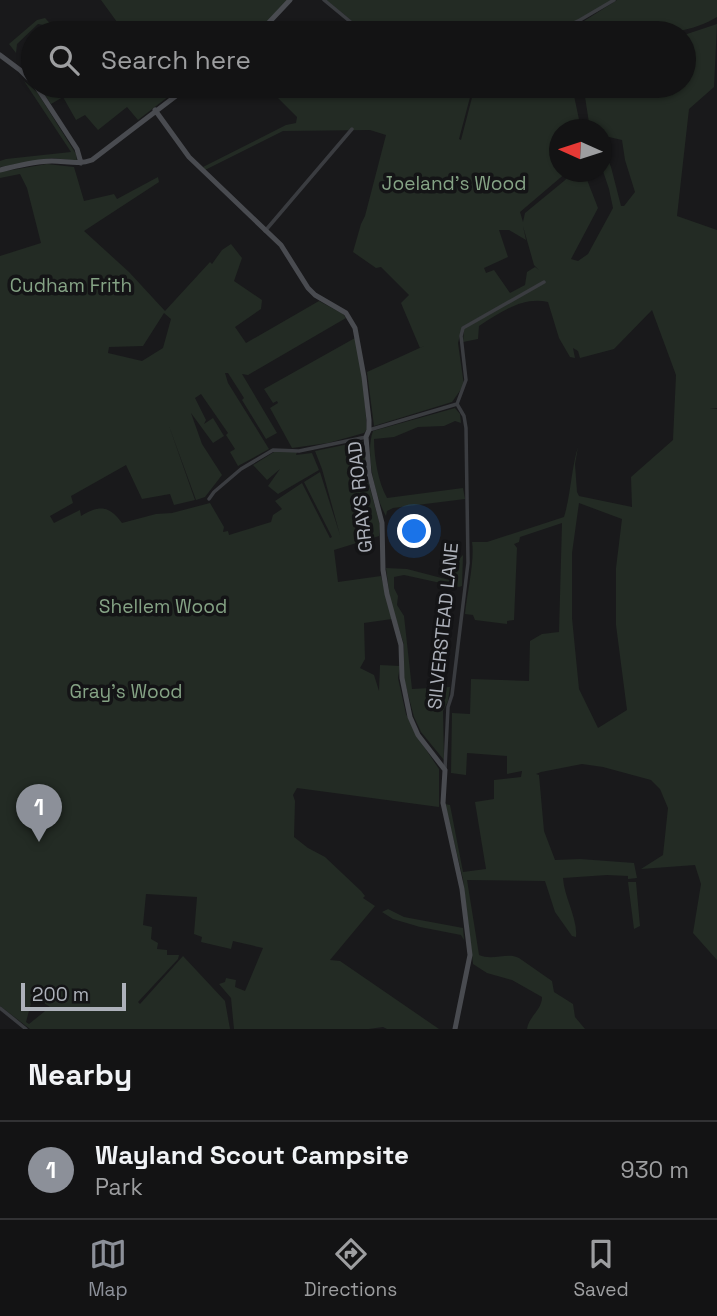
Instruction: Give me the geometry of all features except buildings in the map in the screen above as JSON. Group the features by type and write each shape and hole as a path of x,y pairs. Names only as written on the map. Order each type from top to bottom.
{"street":[{"path":"270,21 289,0"},
{"path":"324,0 349,21"},
{"path":"578,21 614,0"},
{"path":"0,55 21,71"},
{"path":"44,98 77,149 81,163"},
{"path":"0,170 27,163 81,163 99,157 172,98"},
{"name":"GRAYS ROAD","path":"155,110 189,157 281,245 308,288 346,313 355,328 364,377 369,430 366,436 369,473 382,523 383,570 401,645 402,678 410,717 418,735 445,770"},
{"path":"265,231 352,130"},
{"name":"SILVERSTEAD LANE","path":"445,770 448,707 452,695 468,563 466,428 464,416 457,404 466,380 461,336 463,328 544,282"},
{"path":"369,430 457,404"},
{"path":"209,499 240,469 273,450 299,450 366,436"},
{"path":"445,770 443,803 462,890 471,954 455,1029"},
{"path":"0,1008 26,1029"}],"green space":[{"path":"101,0 288,0 268,21 116,21"},
{"path":"326,0 612,0 575,21 352,21"},
{"path":"617,0 717,0 717,17 696,27 696,21 584,21"},
{"name":"Joeland's Wood","path":"717,24 714,87 689,109 677,216 717,230 717,408 710,408 717,409 717,960 693,933 701,884 695,865 641,869 663,855 668,808 660,789 651,780 582,764 536,774 539,775 544,831 555,860 634,863 637,878 607,875 563,878 576,937 572,936 555,912 545,881 467,880 479,955 514,956 552,981 554,992 573,1004 575,1017 585,1029 527,1029 542,997 512,980 487,973 473,964 463,879 445,804 450,805 463,872 486,869 475,802 494,799 494,780 521,777 522,771 507,774 507,756 467,753 466,775 451,773 452,713 470,714 471,679 529,681 530,641 542,634 559,632 562,523 520,537 519,542 514,544 517,548 514,620 507,621 507,624 475,620 473,615 465,614 472,567 472,542 487,542 564,517 578,447 575,464 579,496 632,507 631,477 673,440 676,375 652,310 614,349 580,358 578,351 573,348 575,358 570,357 559,338 548,302 529,301 512,307 479,326 478,339 463,342 464,329 544,281 462,327 458,343 464,385 452,402 374,426 367,372 420,348 401,303 409,295 381,267 376,268 353,252 386,135 370,130 283,131 205,170 203,167 286,125 296,123 297,117 278,98 470,98 459,139 461,140 472,98 575,98 579,119 549,119 549,182 555,182 520,212 523,222 525,213 563,182 588,182 598,208 571,259 578,261 588,254 613,208 607,182 612,182 612,171 621,206 624,206 635,192 622,140 612,138 612,119 588,119 585,98 696,98 696,31","holes":["523,226 534,265 539,270 535,267 527,272 525,285 510,293 494,270 486,273 484,268 508,257 499,230 509,230 526,240","579,503 622,519 616,568 616,625 627,710 598,728 579,689 572,618 572,553"]},
{"path":"21,34 16,53 9,44"},
{"path":"35,98 41,98 76,154 77,161 53,158 0,167 0,161 6,159 71,152"},
{"path":"47,98 61,98 51,104"},
{"path":"64,98 166,98 138,120 127,107 98,130 85,115 76,120"},
{"path":"47,164 74,167 84,201 114,194 117,199 158,177 159,182 84,231 129,272 165,311 210,262 212,264 222,250 231,244 242,258 234,281 262,300 261,309 235,327 246,343 319,301 346,318 248,375 242,374 277,433 266,439 242,400 244,398 228,373 225,373 228,383 269,449 238,466 230,452 235,449 226,435 228,433 201,394 195,398 206,420 204,424 213,418 224,436 213,443 191,413 202,444 222,475 205,497 196,500 169,426 195,500 174,505 170,494 142,499 126,465 71,496 73,503 50,516 54,523 80,510 81,516 103,509 113,513 122,523 210,503 224,527 223,532 228,531 229,535 271,522 273,515 282,509 275,501 302,483 330,538 332,537 304,482 320,472 340,535 315,451 363,441 367,477 380,525 379,536 334,550 338,582 381,576 392,619 364,623 365,659 360,668 374,675 379,691 380,665 400,666 398,678 406,714 439,769 439,807 297,788 293,795 294,837 325,857 361,891 365,896 363,898 375,906 330,960 340,961 439,1029 234,1029 231,998 219,984 225,982 226,978 236,980 235,987 245,991 263,948 233,941 231,949 201,942 202,937 194,934 197,897 146,894 143,925 152,927 151,939 158,943 157,949 167,950 167,955 179,955 138,1002 140,1004 183,956 225,1001 230,1029 30,1029 0,1006 0,256 41,243 27,188 20,174 0,178 0,172","holes":["164,313 171,319 163,348 142,361 108,353 109,347 143,346","33,996 50,1007 29,1024 26,1022"]},
{"path":"355,338 363,381 367,429 364,433 328,443 292,448 270,408 278,403 273,403 264,389"},
{"path":"455,408 460,414 461,423 455,421 444,426 418,427 394,437 374,439 375,454 379,477 387,498 463,488 465,499 393,508 387,511 386,516 372,474 370,450 373,431"},
{"path":"274,452 297,452 296,455 312,453 319,470 278,494 268,486 280,469 267,480 253,465"},
{"path":"463,555 462,586 459,587 404,575 394,577 397,605 404,616 412,689 450,687 443,711 444,760 421,732 414,717 404,679 404,645 390,599 386,568 407,569 453,581 457,564"},
{"path":"628,882 636,882 640,926 634,929"},
{"path":"388,909 404,917 463,928 464,940 461,935 393,919 382,912"}],"place":[{"name":"Wayland Scout Campsite","path":"39,842"}],"park label":[{"name":"Cudham Frith","path":"71,285"},
{"name":"Shellem Wood","path":"163,606"},
{"name":"Gray's Wood","path":"126,691"}]}
